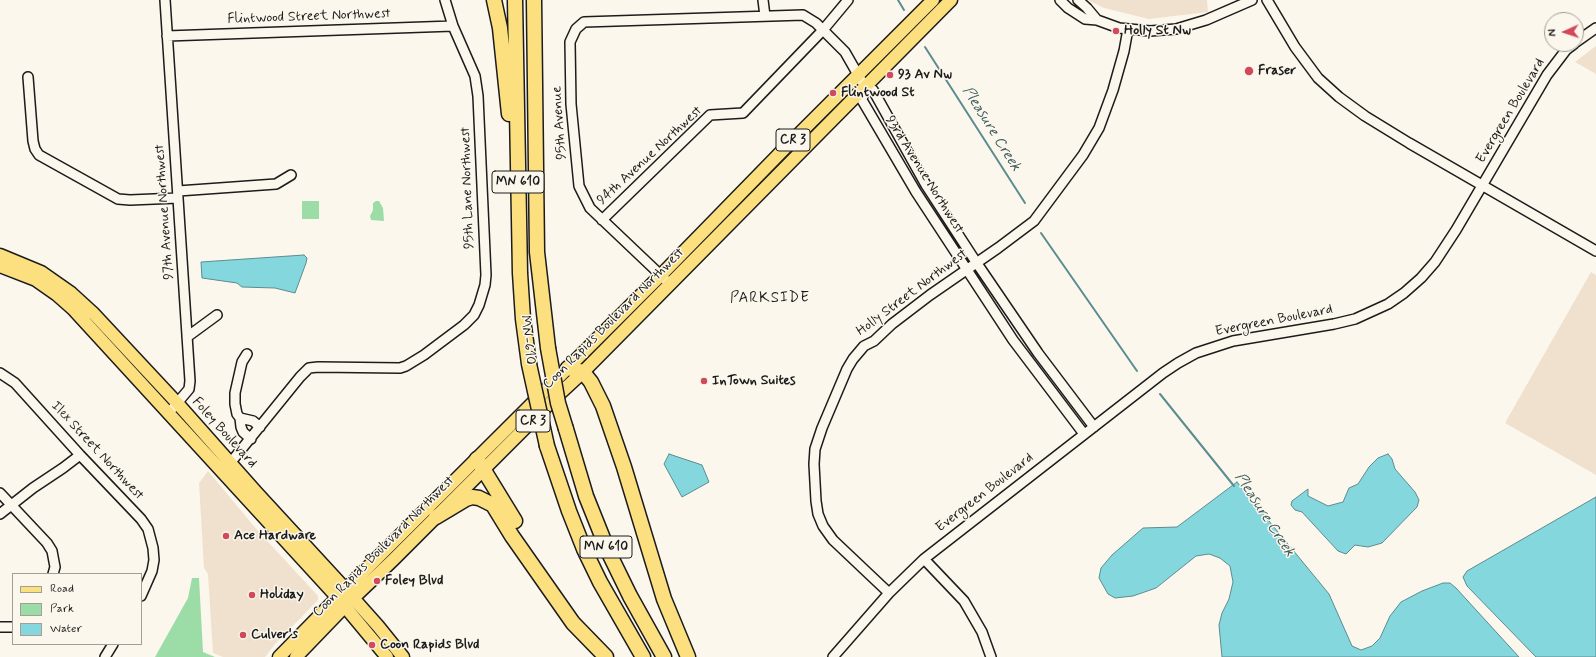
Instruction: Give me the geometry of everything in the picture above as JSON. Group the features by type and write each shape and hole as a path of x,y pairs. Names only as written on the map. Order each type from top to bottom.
{"highway":[{"path":"494,0 500,28 512,133 518,159"},
{"name":"MN-610","path":"516,0 520,273 523,319 529,364 547,446 569,511 584,549 600,582 643,657"},
{"name":"MN-610","path":"534,0 537,252 548,348 558,403 586,496 608,551 630,596 664,657"},
{"path":"568,368 583,372 591,382 603,406 624,467 664,600 688,657"},
{"path":"480,465 548,574 610,657"},
{"path":"436,517 472,497 479,498 493,506 572,623 606,657"}],"main road":[{"name":"Coon Rapids Boulevard Northwest","path":"279,657 436,517 480,465 568,368 661,276 784,149 933,0"},
{"name":"Coon Rapids Boulevard Northwest","path":"296,657 345,598 480,465 583,372 951,0"},
{"name":"Foley Boulevard","path":"0,255 41,272 71,293 94,314 178,404 256,492 345,598 387,657"},
{"name":"Foley Boulevard","path":"0,266 36,280 56,294 73,309 221,472 345,598 378,626 403,657"}],"street":[{"name":"97th Avenue Northwest","path":"164,0 190,381 189,389 178,404 168,414"},
{"name":"95th Lane Northwest","path":"260,427 309,368 400,368 412,364 464,325 474,315 483,295 486,275 478,96 475,76 453,26 445,0"},
{"path":"763,0 765,16 803,15 816,23 845,52 865,88"},
{"name":"94th Avenue Northwest","path":"670,284 602,220 710,115 743,113 823,30 848,0"},
{"path":"1060,0 1068,8 1085,19 1097,20 1119,28 1150,31 1176,29 1206,20 1252,0"},
{"path":"1078,0 1097,20"},
{"path":"1267,0 1295,47 1318,78 1339,97 1365,116 1596,251"},
{"name":"95th Avenue","path":"602,220 590,208 579,186 571,104 570,42 576,29 584,22 765,16"},
{"name":"Flintwood Street Northwest","path":"167,36 453,26"},
{"name":"Evergreen Boulevard","path":"1584,37 1596,28"},
{"name":"Holly Street Northwest","path":"889,593 838,546 822,524 816,501 814,464 815,449 847,369 864,346 874,341 915,306 1034,221 1083,156 1099,128 1113,90 1124,51 1128,29"},
{"name":"Evergreen Boulevard","path":"833,657 889,593 924,559 1163,373 1196,353 1232,340 1345,322 1372,312 1388,304 1421,278 1436,262 1547,75 1564,52"},
{"path":"28,77 33,141 35,149 39,155 118,199 130,200 276,184 291,174"},
{"name":"93rd Avenue Northwest","path":"1084,434 1013,340 916,192 862,100 865,88 873,90 926,185 976,262 1035,349 1094,426"},
{"path":"187,337 217,315"},
{"path":"247,354 242,362 235,393 237,414 240,418 241,427 243,432 251,439"},
{"name":"Ilex Street Northwest","path":"0,373 16,383 80,455 141,519 151,538 154,560 152,571 142,594"},
{"path":"221,472 231,463 260,427 253,421 240,418"},
{"path":"0,514 33,488 80,455"},
{"path":"0,493 10,506 47,543 52,551 56,567 53,573"},
{"path":"924,559 964,601 982,632 991,657"},
{"path":"0,626 12,627"},
{"path":"105,657 112,645"}],"shaded area":[{"path":"1088,0 1207,0 1208,12 1149,19 1104,8"},
{"path":"1596,46 1596,74 1575,62"},
{"path":"1591,272 1596,275 1596,475 1505,423"},
{"path":"208,471 258,531 319,597 318,596 318,600 275,644 265,657 223,657 213,653 208,574 204,568 199,483"}],"green space":[{"path":"302,201 319,201 319,219 302,219"},
{"path":"379,201 383,208 384,221 371,220 370,216 373,210 373,203"},
{"path":"192,578 199,578 203,652 215,657 155,657 188,598"}],"water":[{"path":"304,255 307,258 306,263 295,293 275,288 242,287 237,283 202,278 201,262"},
{"path":"669,454 702,465 709,482 682,497 664,464"},
{"path":"1388,454 1392,459 1395,469 1415,492 1419,500 1417,507 1382,543 1368,547 1355,545 1346,554 1338,551 1302,512 1295,510 1291,505 1292,501 1308,489 1308,496 1328,506 1343,502 1349,488 1358,484 1369,467 1378,458"},
{"path":"1237,482 1329,594 1352,646 1361,650 1372,646 1380,638 1390,616 1401,602 1422,591 1443,583 1450,583 1519,657 1222,657 1219,625 1222,613 1229,599 1233,582 1230,566 1220,558 1209,554 1196,556 1156,588 1133,596 1115,598 1108,594 1099,578 1101,568 1112,555 1143,528 1177,527"},
{"path":"1596,497 1596,657 1536,657 1467,586 1463,577 1467,571"}],"waterway":[{"name":"Pleasure Creek","path":"898,0 904,10"},
{"name":"Pleasure Creek","path":"925,47 1025,203"},
{"name":"Pleasure Creek","path":"1041,233 1137,371"},
{"name":"Pleasure Creek","path":"1160,394 1234,486"}],"place":[{"name":"Holly St Nw","path":"1116,31"},
{"name":"Fraser","path":"1249,71"},
{"name":"93 Av Nw","path":"890,75"},
{"name":"Flintwood St","path":"833,93"},
{"name":"InTown Suites","path":"704,381"},
{"name":"Ace Hardware","path":"226,536"},
{"name":"Foley Blvd","path":"377,581"},
{"name":"Holiday","path":"252,595"},
{"name":"Culver's","path":"243,635"},
{"name":"Coon Rapids Blvd","path":"372,645"}],"district":[{"name":"PARKSIDE","path":"770,299"}]}
